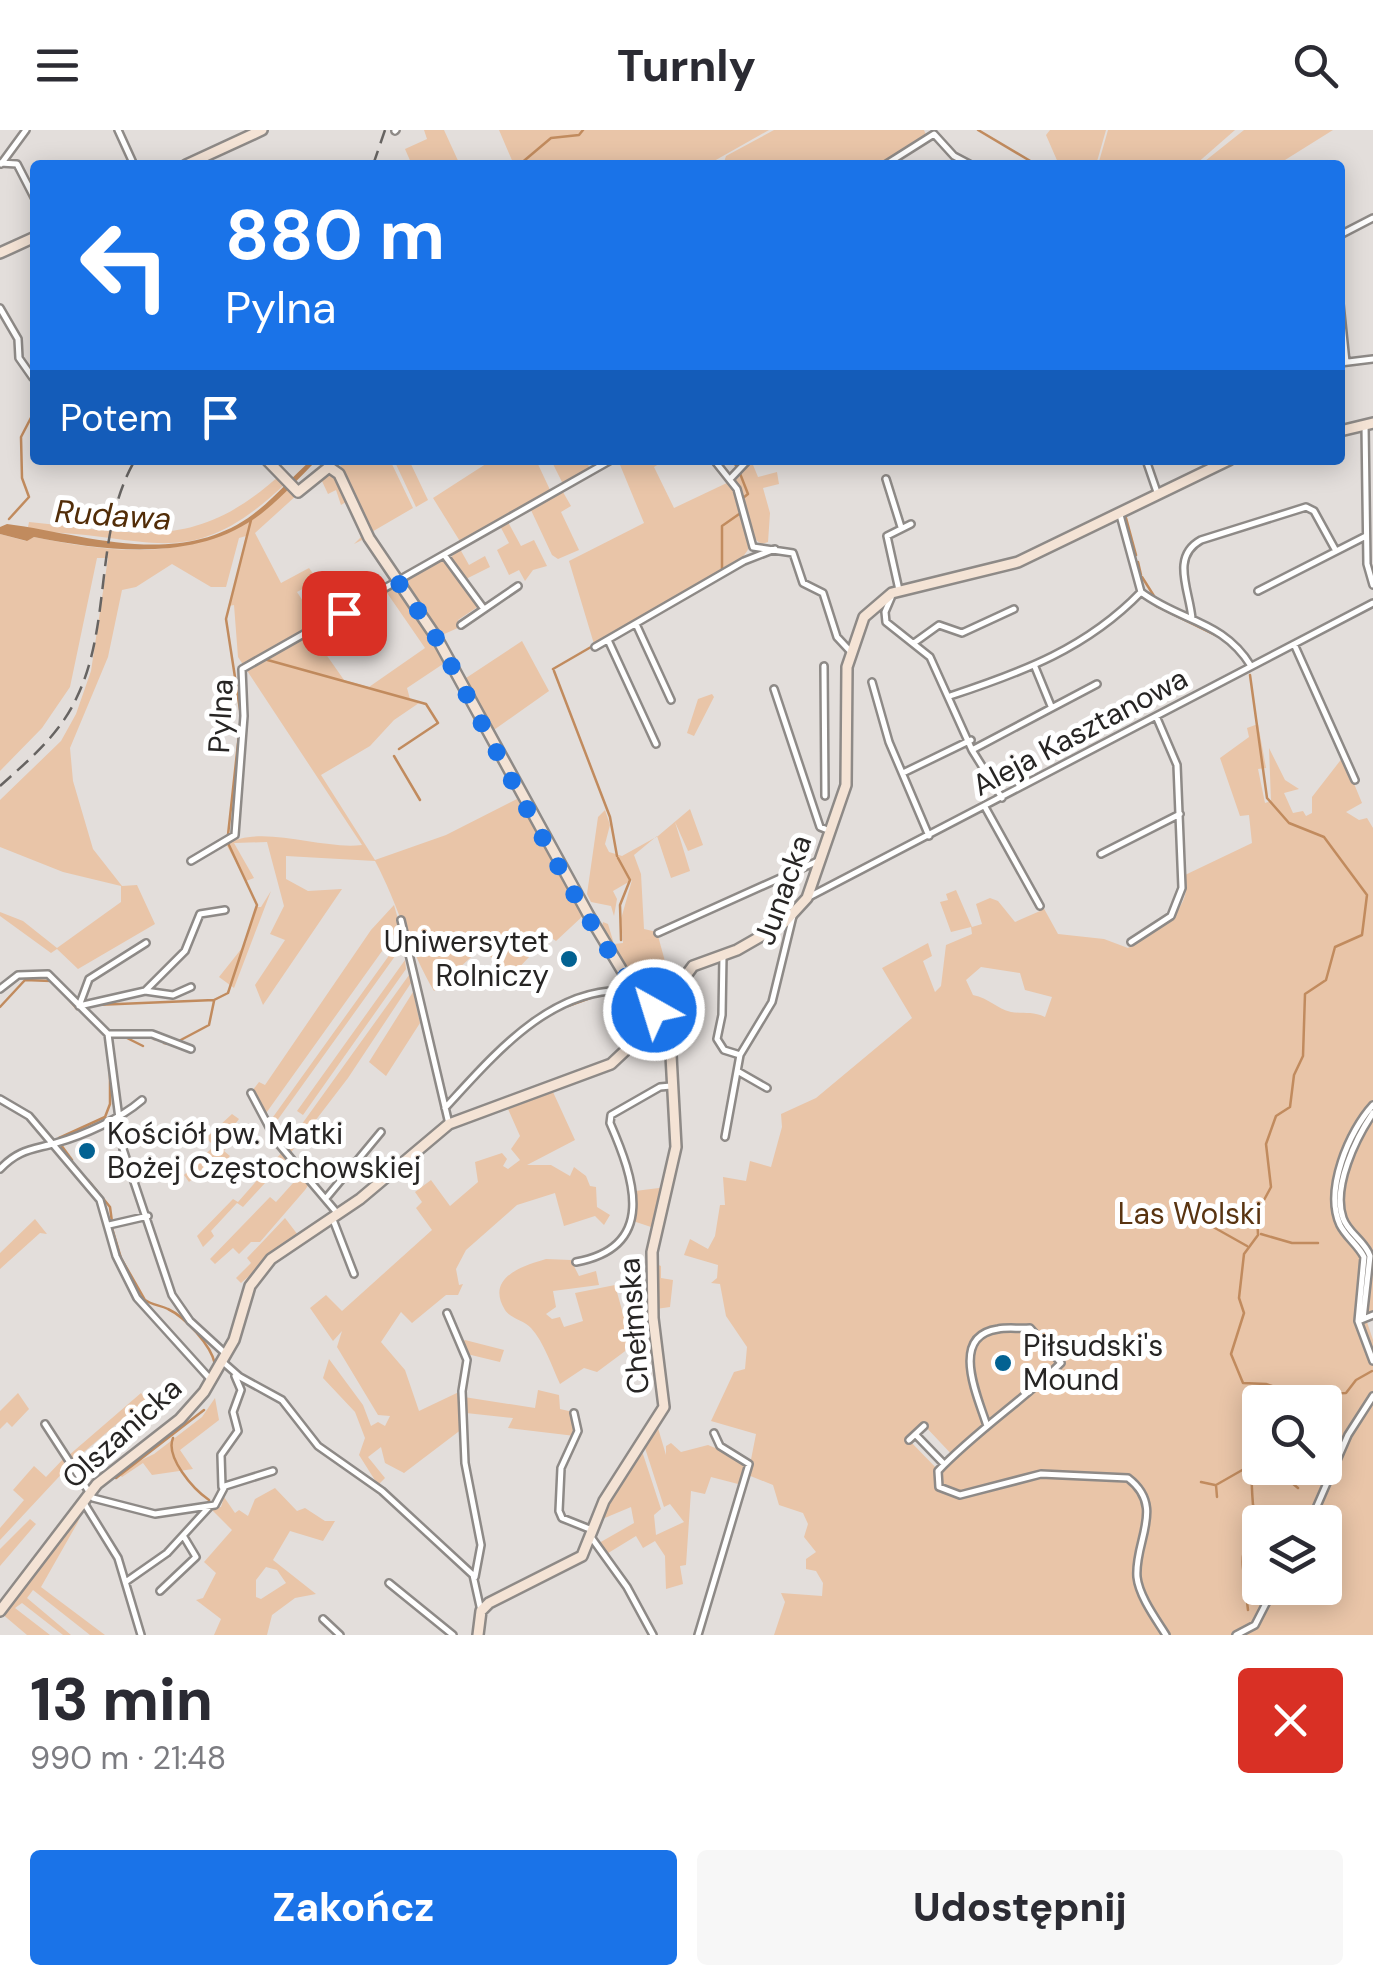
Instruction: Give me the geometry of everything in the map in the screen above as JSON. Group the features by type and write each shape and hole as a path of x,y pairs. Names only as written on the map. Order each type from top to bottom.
{"street":[{"path":"0,164 26,130"},
{"path":"118,130 132,160"},
{"path":"206,160 262,130"},
{"path":"893,160 934,134 962,160"},
{"path":"0,164 17,164 30,189"},
{"path":"1345,232 1373,218"},
{"path":"0,253 30,239"},
{"path":"0,308 18,339 19,358 30,373"},
{"path":"1345,362 1373,359"},
{"path":"1369,424 1366,536 1373,585"},
{"path":"272,465 295,490 304,491 330,465"},
{"path":"332,465 368,538 438,640 562,869 635,992"},
{"name":"Pylna","path":"191,861 235,835 242,744 242,669 602,465"},
{"path":"719,465 731,478 753,547"},
{"path":"731,478 743,465"},
{"path":"1148,465 1159,491"},
{"path":"753,547 793,553 803,583 823,592 837,638 850,651 864,618 896,592 999,570 1074,532 1120,516 1159,491 1218,465"},
{"path":"886,479 901,528"},
{"path":"1192,619 1183,566 1188,549 1202,540 1306,507 1314,511 1336,551"},
{"path":"1120,516 1140,592 1224,633 1251,666"},
{"path":"911,524 887,536 896,592 886,622 930,657 971,740 972,750 1002,798"},
{"path":"1258,591 1366,536"},
{"path":"744,561 753,547"},
{"path":"595,647 744,561 775,549"},
{"path":"444,556 484,608"},
{"path":"460,625 518,586"},
{"path":"950,696 1035,666 1098,633 1140,592"},
{"name":"Aleja Kasztanowa","path":"807,898 1373,603"},
{"path":"914,643 939,625 962,633 1014,609"},
{"path":"636,624 672,700"},
{"path":"608,640 656,744"},
{"path":"1294,644 1355,780"},
{"name":"Junacka","path":"725,1137 740,1055 772,1002 793,916 807,898 841,802 848,768 850,651"},
{"path":"824,666 826,796"},
{"path":"1035,666 1050,706"},
{"path":"872,682 929,836"},
{"path":"972,750 1096,684"},
{"path":"774,689 825,829"},
{"path":"1131,942 1171,916 1180,897 1176,760 1156,716"},
{"path":"903,773 971,740"},
{"path":"811,798 826,796 841,802"},
{"path":"985,807 1040,906"},
{"path":"1101,854 1180,814"},
{"path":"658,933 737,894 821,860"},
{"path":"145,991 184,952 200,916 225,910"},
{"path":"445,1108 510,1039 547,1014 608,990 635,992 661,1003 684,975 702,961 723,955 793,916"},
{"path":"401,920 449,1124"},
{"path":"79,1006 92,976 146,944"},
{"path":"723,955 722,1015 717,1039 724,1050 740,1055"},
{"path":"0,989 18,975 42,972 56,978 108,1034 114,1052 117,1117 150,1228 177,1305 220,1368"},
{"path":"79,1006 145,991 173,995 191,987"},
{"name":"Olszanicka","path":"0,1610 86,1497 115,1466 187,1412 220,1368 258,1273 286,1246 335,1215 449,1124 604,1068 628,1048 645,1019 661,1003"},
{"name":"Chełmska","path":"582,1556 610,1492 664,1407 653,1318 652,1252 675,1157 674,1086 661,1003"},
{"path":"108,1034 152,1034 191,1049"},
{"path":"739,1072 767,1088"},
{"path":"576,1262 608,1253 633,1218 632,1187 610,1123 611,1115 660,1088 674,1086"},
{"path":"251,1094 277,1142 327,1197 354,1274"},
{"path":"0,1099 29,1116 100,1200 116,1256 137,1298 220,1368 282,1400 318,1446 382,1491 474,1577"},
{"path":"0,1169 16,1153 55,1144 117,1117 142,1100"},
{"path":"1373,1106 1347,1148 1336,1204 1340,1224 1364,1256 1361,1320 1373,1360"},
{"path":"1361,1320 1369,1254 1344,1222 1341,1204 1353,1149 1373,1113"},
{"path":"327,1197 381,1132"},
{"path":"109,1225 148,1216"},
{"path":"138,1219 150,1228"},
{"path":"447,1313 466,1360 462,1391 465,1463 481,1545 474,1577 481,1610 478,1635"},
{"path":"1361,1320 1373,1316"},
{"path":"1015,1330 1023,1336"},
{"path":"987,1426 970,1370 972,1348 985,1334 1035,1332 1060,1363 944,1464 937,1481 951,1495 1040,1474 1113,1475 1136,1484 1148,1518 1137,1578 1166,1635"},
{"path":"127,1581 184,1537 218,1500 222,1488 221,1455 236,1438 232,1412 240,1386 234,1373"},
{"path":"1318,1505 1356,1418 1373,1396"},
{"path":"574,1414 578,1430 562,1468 558,1512 592,1534 654,1635"},
{"path":"44,1424 111,1543 127,1581 128,1602 140,1635"},
{"path":"909,1440 924,1426"},
{"path":"698,1635 749,1464 720,1446 714,1433"},
{"path":"916,1434 944,1464"},
{"path":"222,1488 273,1471"},
{"path":"86,1497 155,1514 210,1505"},
{"path":"160,1591 196,1557 184,1537"},
{"path":"481,1610 502,1594 598,1549"},
{"path":"389,1583 453,1635"},
{"path":"1236,1635 1255,1625 1265,1605"},
{"path":"323,1620 340,1635"}],"green space":[{"path":"424,130 444,130 458,160 410,160 405,149 427,139"},
{"path":"499,130 769,130 716,160 512,160"},
{"path":"774,130 924,130 926,135 892,160 725,160"},
{"path":"1050,130 1106,130 1097,160 1057,160 1046,135"},
{"path":"1108,130 1235,130 1201,160 1099,160"},
{"path":"1244,130 1333,130 1285,160 1206,160"},
{"path":"340,465 392,465 413,508 370,533"},
{"path":"396,465 411,465 428,500 416,507"},
{"path":"484,465 538,465 551,492 461,543 433,498"},
{"path":"554,465 588,465 590,469 563,484"},
{"path":"620,465 657,465 654,467 674,508 731,481 750,545 741,559 705,587 594,644 569,561 644,523"},
{"path":"747,465 753,465 758,477 777,472 779,484 763,488 770,513 768,542 762,544 751,533 734,480"},
{"path":"334,471 366,538 354,544 361,537 346,502 341,505 336,490 328,494 321,479"},
{"path":"279,476 286,483 252,512 195,540 141,542 40,532 28,527 29,522 162,532 190,527 218,518 248,501"},
{"path":"290,487 298,494 255,533 281,583 309,568 341,612 328,619 308,586 297,592 318,624 309,630 344,680 369,687 425,648 385,590 396,584 446,662 407,688 410,699 369,688 419,703 394,720 370,746 321,775 375,860 446,835 517,799 585,914 556,941 549,936 511,976 481,948 434,991 375,861 286,856 286,879 308,891 342,889 263,1005 255,985 285,940 270,934 284,906 267,842 234,843 254,878 246,881 226,844 257,836 362,845 238,657 234,605 229,606 246,536 239,538 226,587 211,587 172,564 136,587 122,590 108,657 70,748 73,781 93,849 122,886 137,885 155,924 78,969 57,949 51,953 0,916 0,912 23,921 57,948 121,902 121,886 63,872 0,847 0,800 61,741 76,714 91,671 108,558 97,558 70,687 42,728 0,771 0,534 26,541 34,537 106,548 170,548 231,529"},
{"path":"563,492 571,506 561,512 579,550 558,559 552,555 530,508"},
{"path":"508,522 521,546 534,540 547,566 533,570 525,581 519,570 509,575 497,550 509,543 500,526"},
{"path":"460,549 469,565 485,556 490,567 466,579 449,559"},
{"path":"441,561 447,562 479,606 458,620 460,627 442,635 404,582"},
{"path":"522,641 549,691 491,732 463,680"},
{"path":"712,694 714,697 694,736 687,733 698,699"},
{"name":"Las Wolski","path":"1258,724 1266,768 1258,769 1265,803 1271,801 1269,748 1285,780 1299,789 1284,793 1293,813 1303,811 1306,816 1312,813 1312,797 1343,757 1362,803 1346,812 1359,820 1367,818 1373,828 1373,1320 1367,1322 1373,1340 1373,1635 774,1635 785,1602 781,1593 822,1596 823,1583 816,1571 806,1569 806,1559 816,1552 804,1537 808,1524 803,1513 779,1505 773,1485 748,1475 756,1434 711,1421 734,1372 745,1369 747,1347 726,1316 720,1284 711,1283 717,1278 718,1265 684,1255 690,1239 708,1249 715,1236 720,1205 725,1205 723,1177 746,1181 750,1161 771,1167 782,1127 781,1114 816,1098 912,1018 882,968 928,943 932,956 923,961 935,992 941,986 946,945 972,934 971,927 951,932 940,902 948,900 946,894 956,890 972,927 982,924 976,904 990,898 998,901 1015,922 1040,911 1038,906 1042,905 1058,934 1104,939 1128,948 1178,910 1184,900 1185,875 1252,843 1249,815 1240,816 1220,758 1249,737 1247,728","holes":["981,967 1020,973 1025,990 1052,997 1045,1017 1001,1009 973,995 966,980","923,1424 956,1459 941,1473 908,1439"]},
{"path":"690,809 703,845 688,851 675,822 690,871 671,878 657,836"},
{"path":"605,810 610,825 605,844 609,852 622,856 655,838 634,855 641,874 644,929 657,932 670,980 653,989 638,990 601,931 603,922 608,924 614,944 623,943 621,919 632,880 613,891 617,899 614,916 611,906 591,902 587,894 598,817"},
{"path":"271,891 234,988 219,977 246,943 256,907 261,907"},
{"path":"394,905 400,926 264,1116 252,1091 259,1082 265,1085 371,930"},
{"path":"403,936 403,945 271,1129 268,1124"},
{"path":"405,960 406,969 303,1115 297,1111"},
{"path":"409,975 411,983 348,1078 289,1155 284,1149"},
{"path":"413,992 420,1023 386,1076 369,1062"},
{"path":"553,1092 575,1140 527,1165 551,1165 570,1176 574,1167 586,1176 590,1186 596,1187 597,1207 610,1215 604,1225 595,1216 564,1226 555,1193 517,1205 466,1250 456,1269 459,1285 463,1284 458,1295 446,1295 412,1323 401,1312 381,1342 405,1370 419,1411 461,1391 462,1429 404,1473 385,1463 381,1447 368,1457 385,1478 378,1485 359,1455 365,1438 355,1412 323,1378 329,1359 363,1405 371,1426 378,1422 385,1426 390,1416 378,1415 337,1347 342,1331 333,1341 310,1308 326,1295 342,1311 432,1230 416,1208 422,1202 415,1192 431,1180 450,1206 478,1182 475,1162 502,1153 507,1159 503,1166 508,1169 520,1160 511,1149 520,1136 508,1109"},
{"path":"232,1114 239,1119 232,1128 239,1135 224,1151 230,1156 214,1174 206,1167 189,1182 184,1175 214,1146 206,1138"},
{"path":"283,1151 288,1158 243,1207 237,1203 211,1231 214,1236 203,1247 197,1236 233,1199 238,1202"},
{"path":"302,1173 311,1181 260,1242 251,1242 239,1254 233,1248 215,1264 210,1259 270,1197 276,1202"},
{"path":"667,1187 654,1228 633,1221 635,1191"},
{"path":"285,1218 298,1235 241,1283 236,1278 251,1263 247,1258"},
{"path":"35,1219 47,1234 40,1233 0,1269 0,1253"},
{"path":"546,1259 571,1260 579,1276 596,1271 599,1285 553,1291 556,1307 546,1314 552,1319 560,1317 564,1327 583,1321 575,1293 615,1285 632,1346 597,1372 584,1368 560,1384 536,1334 508,1313 500,1299 503,1281 509,1275"},
{"path":"656,1264 661,1266 661,1278 673,1280 670,1307 656,1309"},
{"path":"462,1342 504,1350 500,1362 467,1354"},
{"path":"538,1390 559,1395 560,1409 573,1412 575,1436 508,1428 513,1418 466,1413 464,1397 535,1408"},
{"path":"18,1393 29,1409 12,1427 7,1422 0,1429 0,1411"},
{"path":"141,1393 146,1399 71,1463 68,1456"},
{"path":"215,1398 219,1420 180,1450 193,1469 152,1475 143,1463 122,1477 117,1472 154,1454 202,1417"},
{"path":"658,1428 666,1455 666,1446 671,1443 681,1452 708,1445 747,1461 742,1485 711,1477 705,1494 691,1491 686,1565 680,1566 683,1584 666,1589 665,1556 655,1541 643,1548 636,1536 605,1555 599,1543 634,1523 631,1507 600,1520 607,1500 642,1451 661,1509 654,1515 656,1535 684,1522 670,1504 664,1507 645,1448"},
{"path":"65,1457 69,1466 0,1540 0,1528 24,1500 13,1490 34,1466 46,1477"},
{"path":"275,1488 297,1511 305,1508 325,1521 335,1521 323,1541 290,1531 273,1560 316,1594 295,1598 272,1615 267,1635 214,1635 221,1619 196,1600 203,1598 216,1573 204,1562 232,1530 210,1508 221,1507 224,1497 235,1513 239,1510 248,1516 255,1499","holes":["266,1567 277,1570 286,1583 261,1599 256,1597 256,1580"]},
{"path":"78,1510 82,1512 78,1522 41,1587 105,1635 90,1635 33,1590 27,1598 71,1635 63,1635 22,1603 15,1608 50,1635 27,1635 1,1613"},
{"path":"30,1519 36,1524 0,1566 0,1549"}],"shaded area":[{"path":"306,465 312,465 254,519 203,542 118,549 34,537 27,541 0,534 0,527 7,524 98,540 160,545 220,533 273,498"}],"waterway":[{"path":"525,160 551,138 579,135 583,130"},
{"path":"978,130 1029,160"},
{"path":"9,519 29,497 22,478 21,437 30,420"},
{"path":"739,471 748,494 743,498"},
{"path":"722,573 722,526 742,512"},
{"path":"1126,518 1136,555"},
{"path":"228,835 241,716 226,619 251,520"},
{"path":"1138,562 1141,575"},
{"path":"1142,577 1154,596"},
{"path":"1156,606 1221,638"},
{"path":"553,669 591,647"},
{"path":"264,659 426,704 438,723 399,749"},
{"path":"554,671 610,817 617,856"},
{"path":"1250,675 1267,798 1289,823 1324,837 1367,895 1362,935 1335,947 1326,980 1305,994 1303,1056 1294,1075 1290,1107 1276,1116 1266,1144 1271,1187 1257,1213 1258,1235 1244,1254 1239,1298 1244,1313 1231,1354 1243,1383 1266,1384 1298,1395 1346,1393 1356,1380 1372,1371"},
{"path":"394,756 420,800"},
{"path":"95,1005 214,1000 228,993 257,905 228,843"},
{"path":"618,858 630,880 620,905 621,940"},
{"path":"0,1007 25,980 51,981"},
{"path":"60,989 77,1009"},
{"path":"568,1006 593,997"},
{"path":"177,1042 209,1025 214,1001"},
{"path":"544,1018 560,1009"},
{"path":"125,1037 143,1046"},
{"path":"164,1043 170,1044"},
{"path":"59,1138 105,1117 110,1104 110,1065"},
{"path":"61,1145 72,1160"},
{"path":"88,1180 110,1207 112,1222"},
{"path":"1176,1219 1199,1219 1247,1246"},
{"path":"112,1228 121,1258 145,1300 168,1309 189,1325 203,1340 215,1364"},
{"path":"1261,1234 1292,1243 1318,1243"},
{"path":"116,1478 204,1410"},
{"path":"173,1438 177,1463 188,1481 209,1500"},
{"path":"1217,1497 1216,1485 1242,1470"},
{"path":"1201,1482 1215,1485"},
{"path":"1252,1485 1253,1505"},
{"path":"1294,1485 1298,1488"},
{"path":"1247,1605 1248,1610"}],"railway":[{"path":"375,160 385,130"},
{"path":"0,786 52,735 76,699 95,640 113,518 133,465"}],"place":[{"name":"Uniwersytet Rolniczy","path":"569,959"},
{"name":"Kościół pw. Matki Bożej Częstochowskiej","path":"87,1151"},
{"name":"Piłsudski's Mound","path":"1003,1363"}],"route":[{"path":"344,613 398,582 438,640 588,914 635,992 653,1004 654,1010"}],"water label":[{"name":"Rudawa","path":"113,515"}]}
